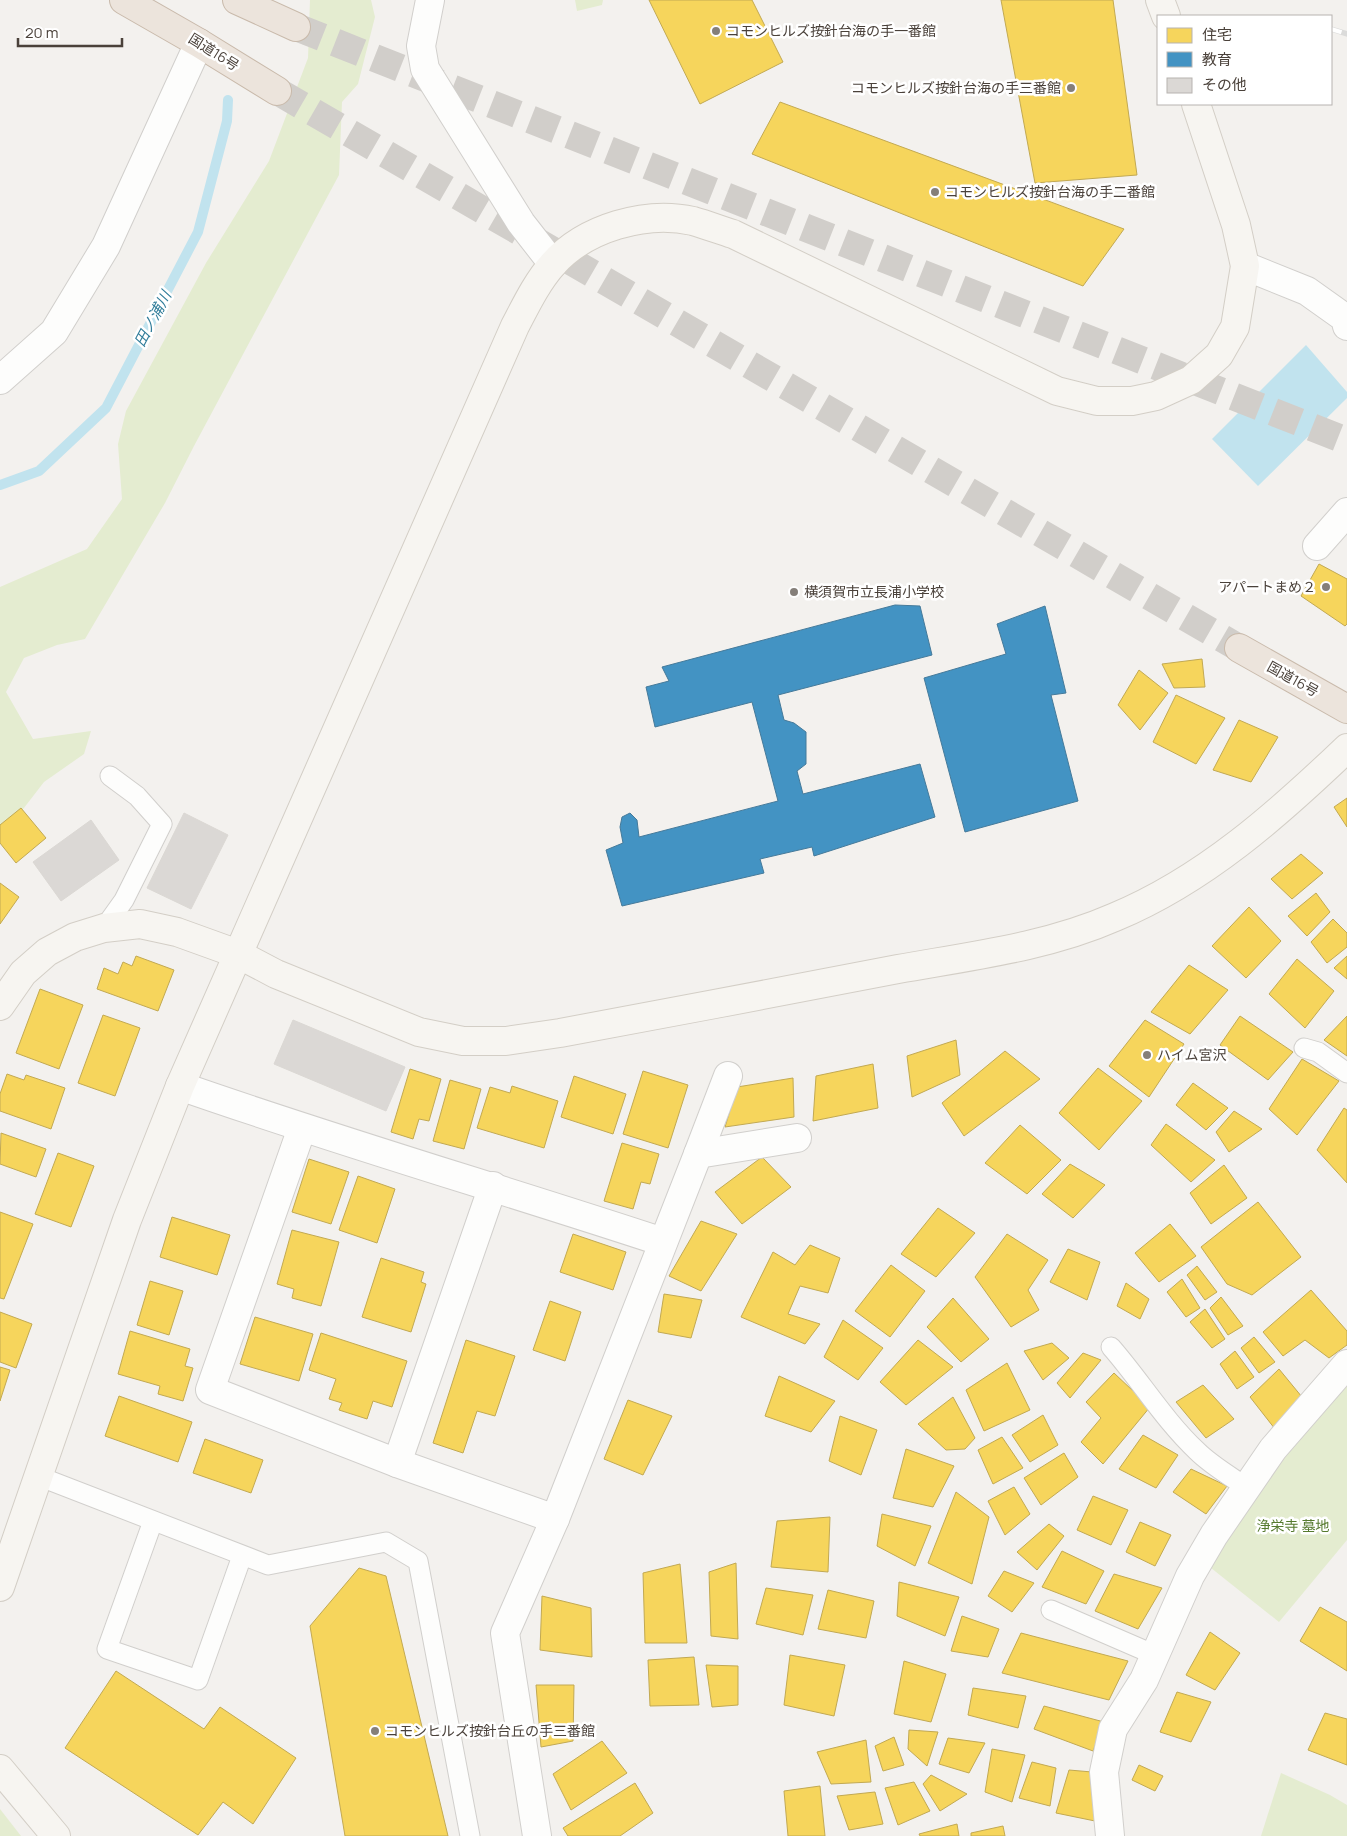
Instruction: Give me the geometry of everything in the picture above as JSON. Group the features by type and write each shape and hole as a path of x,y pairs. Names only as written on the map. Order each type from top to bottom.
{"highway":[{"name":"国道16号","path":"124,0 199,43 276,92"},
{"path":"237,0 296,26"},
{"name":"国道16号","path":"1239,648 1347,708"}],"street":[{"path":"430,0 421,46 425,68 521,223 553,264"},
{"path":"1160,0 1166,15"},
{"path":"0,380 54,332 106,246 199,43"},
{"path":"0,1587 127,1220 180,1086 515,326 532,294 553,264 575,246 599,232 628,222 663,219 692,221 733,234 1056,391 1097,401 1132,401 1156,396 1191,380 1219,355 1235,327 1245,266 1236,225 1196,105"},
{"path":"1245,266 1307,291 1345,318 1347,326"},
{"path":"1316,546 1347,512"},
{"path":"0,1006 23,973 47,952 75,938 104,928 140,924 177,932 238,954 276,974 419,1032 463,1041 506,1041 560,1033 1019,946 1066,935 1116,918 1163,894 1214,862 1263,823 1347,748"},
{"path":"536,1836 505,1633 555,1519 728,1076"},
{"path":"180,1086 302,1128 493,1186 663,1242"},
{"path":"302,1128 210,1390 397,1463 555,1519"},
{"path":"698,1154 797,1138"},
{"path":"397,1463 493,1186"},
{"path":"1110,1836 1104,1772 1113,1729 1144,1680 1190,1576 1214,1535 1273,1449 1347,1364"},
{"path":"0,1769 56,1836"}],"lane":[{"path":"104,928 124,900 162,824 137,796 110,776"},
{"path":"1304,1048 1318,1052 1347,1073"},
{"path":"1111,1347 1136,1375 1168,1419 1197,1452 1246,1487"},
{"path":"38,1476 268,1565 386,1542 418,1561 470,1836"},
{"path":"153,1521 108,1649 198,1680 242,1556"},
{"path":"1051,1610 1155,1655"}],"green space":[{"path":"310,0 371,0 375,17 358,84 342,102 339,175 165,503 85,639 57,645 24,658 6,692 33,739 91,731 84,754 44,782 0,839 0,587 87,549 122,499 118,444 126,411 206,263 269,161 308,58"},
{"path":"575,0 603,0 602,5 577,11"},
{"name":"浄栄寺 墓地","path":"1347,1378 1347,1540 1279,1622 1206,1564 1280,1456"},
{"path":"1281,1773 1330,1795 1347,1805 1347,1836 1261,1836"},
{"path":"0,1809 21,1836 0,1836"}],"water":[{"path":"1306,345 1347,392 1347,398 1258,486 1212,439"}],"building: 住宅":[{"name":"コモンヒルズ按針台海の手一番館","path":"649,0 752,0 783,62 700,104"},
{"name":"コモンヒルズ按針台海の手三番館","path":"1001,0 1113,0 1137,175 1035,183"},
{"name":"コモンヒルズ按針台海の手二番館","path":"780,102 1124,229 1083,286 752,154"},
{"name":"アパートまめ２","path":"1319,564 1347,579 1347,624 1345,626 1301,596"},
{"path":"1202,659 1205,687 1174,688 1162,664"},
{"path":"1139,670 1168,693 1140,730 1118,705"},
{"path":"1176,695 1225,718 1196,764 1153,742"},
{"path":"1239,720 1278,737 1251,782 1213,770"},
{"path":"1347,798 1347,827 1334,807"},
{"path":"21,808 46,838 16,863 0,843 0,825"},
{"path":"1301,854 1323,873 1292,899 1271,879"},
{"path":"0,883 19,897 0,924"},
{"path":"1316,893 1330,912 1307,936 1288,916"},
{"path":"1249,907 1281,941 1246,978 1212,946"},
{"path":"1333,919 1347,933 1347,947 1327,963 1311,942"},
{"path":"136,956 174,970 158,1011 97,989 104,968 118,974 123,962 132,966"},
{"path":"1347,956 1347,979 1334,968"},
{"path":"1297,959 1334,991 1305,1028 1269,994"},
{"path":"1189,965 1228,990 1190,1034 1151,1012"},
{"path":"40,989 83,1005 59,1069 16,1053"},
{"path":"103,1015 140,1028 115,1096 78,1083"},
{"path":"1240,1016 1293,1052 1268,1080 1220,1045"},
{"path":"1347,1016 1347,1056 1324,1040"},
{"name":"ハイム宮沢","path":"1145,1020 1184,1044 1149,1097 1109,1066"},
{"path":"956,1040 960,1075 912,1097 907,1056"},
{"path":"1005,1051 1040,1079 964,1136 942,1103"},
{"path":"1302,1059 1339,1081 1297,1135 1269,1109"},
{"path":"873,1064 878,1108 813,1121 816,1076"},
{"path":"1098,1068 1142,1101 1099,1150 1059,1113"},
{"path":"410,1069 441,1079 429,1121 419,1119 413,1139 391,1132"},
{"path":"643,1071 688,1085 668,1148 623,1134"},
{"path":"7,1074 24,1080 26,1075 65,1088 51,1129 0,1111 0,1094"},
{"path":"574,1076 626,1094 613,1134 561,1117"},
{"path":"793,1078 794,1117 725,1127 737,1087"},
{"path":"450,1080 481,1089 464,1149 433,1141"},
{"path":"1193,1083 1228,1108 1206,1130 1176,1105"},
{"path":"512,1086 558,1101 544,1148 477,1128 490,1087 510,1093"},
{"path":"1344,1108 1347,1110 1347,1183 1317,1150"},
{"path":"1234,1111 1262,1129 1229,1152 1216,1132"},
{"path":"1166,1124 1215,1160 1191,1182 1151,1145"},
{"path":"1020,1125 1061,1160 1027,1194 985,1163"},
{"path":"1,1133 46,1149 36,1177 0,1164"},
{"path":"622,1143 659,1154 650,1184 641,1182 633,1209 604,1201"},
{"path":"58,1153 94,1166 71,1227 35,1214"},
{"path":"762,1157 791,1187 742,1224 715,1192"},
{"path":"309,1159 349,1172 331,1224 292,1212"},
{"path":"1070,1164 1105,1185 1073,1218 1042,1194"},
{"path":"1224,1165 1247,1198 1211,1224 1190,1193"},
{"path":"358,1176 395,1189 377,1243 339,1230"},
{"path":"1258,1202 1301,1257 1252,1295 1227,1284 1201,1247"},
{"path":"938,1208 975,1233 936,1277 901,1254"},
{"path":"0,1212 33,1224 4,1299 0,1298"},
{"path":"172,1217 230,1235 217,1275 160,1257"},
{"path":"701,1221 737,1234 701,1291 669,1276"},
{"path":"1170,1224 1196,1256 1159,1282 1135,1253"},
{"path":"292,1230 339,1242 321,1306 292,1298 294,1289 277,1284"},
{"path":"573,1234 626,1252 613,1290 560,1272"},
{"path":"1007,1234 1048,1260 1028,1290 1039,1310 1011,1327 975,1277"},
{"path":"810,1245 840,1258 828,1293 800,1286 788,1314 820,1324 805,1344 741,1317 773,1252 795,1265"},
{"path":"1068,1249 1100,1262 1087,1300 1050,1282"},
{"path":"381,1258 424,1272 421,1282 426,1284 411,1332 362,1317"},
{"path":"891,1265 925,1291 890,1337 855,1311"},
{"path":"1197,1266 1217,1292 1205,1300 1187,1275"},
{"path":"1182,1279 1200,1308 1186,1317 1167,1292"},
{"path":"150,1281 183,1291 169,1335 137,1325"},
{"path":"1126,1283 1149,1299 1140,1319 1117,1306"},
{"path":"1311,1290 1347,1331 1347,1345 1329,1358 1305,1340 1283,1356 1263,1332"},
{"path":"664,1294 702,1300 691,1338 658,1332"},
{"path":"1221,1297 1243,1326 1228,1335 1210,1308"},
{"path":"953,1298 989,1339 961,1362 927,1327"},
{"path":"550,1301 581,1312 565,1361 533,1350"},
{"path":"1205,1309 1225,1339 1212,1348 1190,1322"},
{"path":"0,1312 32,1324 16,1368 0,1362"},
{"path":"255,1317 313,1334 299,1381 240,1364"},
{"path":"843,1320 883,1348 858,1380 824,1357"},
{"path":"130,1331 190,1349 185,1366 193,1368 183,1401 158,1394 160,1386 118,1374"},
{"path":"321,1333 407,1361 392,1407 373,1401 367,1419 339,1410 342,1403 329,1399 336,1379 309,1370"},
{"path":"1254,1337 1275,1362 1259,1373 1241,1348"},
{"path":"466,1340 515,1356 495,1416 477,1411 463,1453 433,1443"},
{"path":"918,1340 953,1367 906,1405 880,1382"},
{"path":"1052,1343 1069,1358 1043,1380 1024,1351"},
{"path":"1235,1351 1254,1377 1237,1389 1220,1364"},
{"path":"1083,1353 1101,1360 1070,1398 1057,1383"},
{"path":"1007,1363 1030,1410 984,1431 966,1390"},
{"path":"0,1367 10,1370 0,1401"},
{"path":"1279,1369 1302,1397 1275,1429 1250,1397"},
{"path":"1114,1373 1150,1407 1103,1464 1081,1442 1101,1418 1086,1402"},
{"path":"779,1376 835,1401 811,1432 765,1416"},
{"path":"1203,1385 1234,1419 1206,1438 1176,1402"},
{"path":"119,1396 192,1422 178,1462 105,1436"},
{"path":"953,1397 975,1438 965,1449 946,1450 918,1424"},
{"path":"628,1400 672,1416 643,1475 604,1459"},
{"path":"1043,1415 1058,1445 1030,1462 1012,1435"},
{"path":"840,1416 877,1430 861,1475 829,1461"},
{"path":"1143,1435 1178,1455 1156,1488 1119,1469"},
{"path":"1002,1437 1023,1468 993,1484 978,1450"},
{"path":"205,1439 263,1460 251,1493 193,1473"},
{"path":"906,1449 954,1466 933,1507 893,1498"},
{"path":"1064,1453 1078,1477 1041,1505 1024,1478"},
{"path":"1191,1469 1227,1486 1206,1514 1173,1492"},
{"path":"1014,1487 1030,1514 1005,1535 988,1501"},
{"path":"956,1492 989,1517 972,1584 928,1563"},
{"path":"1093,1496 1128,1510 1111,1545 1077,1530"},
{"path":"882,1514 931,1526 915,1566 877,1546"},
{"path":"830,1517 828,1572 771,1567 777,1521"},
{"path":"1140,1522 1171,1535 1155,1566 1126,1552"},
{"path":"1049,1524 1064,1536 1037,1570 1017,1552"},
{"path":"1062,1551 1104,1571 1086,1604 1042,1587"},
{"path":"736,1563 738,1639 711,1636 709,1572"},
{"path":"680,1564 687,1643 645,1643 643,1573"},
{"name":"コモンヒルズ按針台丘の手三番館","path":"359,1568 386,1576 448,1836 345,1836 310,1626"},
{"path":"1004,1571 1034,1583 1012,1612 988,1596"},
{"path":"1114,1574 1162,1588 1138,1629 1095,1611"},
{"path":"899,1582 959,1597 945,1636 897,1616"},
{"path":"766,1588 813,1595 803,1635 756,1624"},
{"path":"828,1590 874,1601 866,1638 818,1629"},
{"path":"542,1596 591,1608 592,1657 540,1650"},
{"path":"1320,1607 1347,1622 1347,1671 1300,1641"},
{"path":"962,1616 999,1629 988,1657 951,1651"},
{"path":"1210,1632 1240,1653 1215,1690 1186,1675"},
{"path":"1021,1633 1128,1661 1109,1700 1002,1673"},
{"path":"790,1655 845,1665 834,1716 784,1705"},
{"path":"694,1657 699,1705 650,1706 648,1660"},
{"path":"904,1661 946,1674 931,1722 894,1714"},
{"path":"706,1665 738,1666 738,1705 712,1707"},
{"path":"116,1671 204,1729 220,1707 296,1758 253,1824 223,1802 198,1835 65,1748"},
{"path":"536,1685 574,1685 573,1741 541,1747"},
{"path":"973,1688 1026,1696 1018,1728 968,1715"},
{"path":"1177,1692 1211,1702 1191,1742 1160,1732"},
{"path":"1044,1706 1104,1722 1093,1751 1034,1729"},
{"path":"1325,1713 1347,1719 1347,1765 1308,1750"},
{"path":"909,1730 938,1732 927,1766 908,1749"},
{"path":"894,1737 904,1765 883,1771 875,1746"},
{"path":"948,1738 985,1743 969,1773 939,1764"},
{"path":"866,1740 871,1782 831,1784 817,1752"},
{"path":"602,1741 627,1773 571,1810 553,1774"},
{"path":"992,1749 1025,1755 1012,1802 985,1792"},
{"path":"1032,1762 1056,1768 1050,1806 1019,1798"},
{"path":"1139,1765 1163,1776 1155,1791 1132,1780"},
{"path":"1069,1770 1092,1772 1095,1821 1056,1813"},
{"path":"931,1775 967,1794 940,1811 923,1784"},
{"path":"914,1782 930,1811 898,1825 885,1788"},
{"path":"635,1783 653,1813 620,1836 568,1836 563,1828"},
{"path":"820,1786 825,1836 788,1836 784,1791"},
{"path":"875,1792 883,1824 849,1830 837,1796"},
{"path":"957,1824 959,1836 920,1836 919,1834"},
{"path":"1003,1826 1005,1836 971,1836 971,1833"}],"building: 教育":[{"path":"895,605 920,606 932,655 778,695 784,720 794,723 806,732 806,764 797,771 803,794 920,764 935,817 814,856 812,847 760,859 764,873 622,906 606,850 623,843 620,827 622,817 630,813 637,820 639,837 778,801 752,702 655,727 646,687 669,681 662,667"},
{"path":"1045,606 1066,693 1051,695 1078,801 965,832 924,678 1006,654 997,624"}],"building: その他":[{"path":"184,813 228,835 191,909 147,888"},
{"path":"91,820 119,860 61,901 33,862"},
{"path":"293,1020 405,1067 386,1111 274,1064"}],"waterway":[{"name":"田ノ浦川","path":"0,485 39,471 106,408 198,232 227,121 228,100"}],"tunnel":[{"path":"296,27 1347,441"},
{"path":"277,91 1239,648"}],"railway":[{"path":"1332,29 1347,34"}],"place":[{"name":"コモンヒルズ按針台海の手一番館","path":"716,31"},
{"name":"コモンヒルズ按針台海の手三番館","path":"1071,88"},
{"name":"コモンヒルズ按針台海の手二番館","path":"935,192"},
{"name":"アパートまめ２","path":"1326,587"},
{"name":"横須賀市立長浦小学校","path":"794,592"},
{"name":"ハイム宮沢","path":"1147,1055"},
{"name":"コモンヒルズ按針台丘の手三番館","path":"375,1731"}]}
